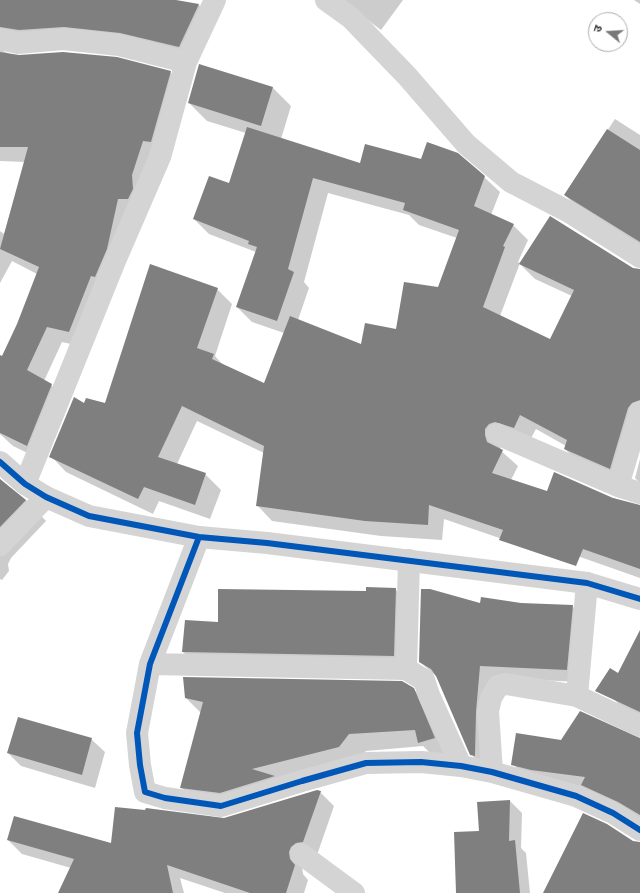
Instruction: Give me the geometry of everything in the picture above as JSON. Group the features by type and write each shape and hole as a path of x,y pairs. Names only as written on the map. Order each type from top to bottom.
{"street":[{"path":"24,484 115,261 160,157 186,62 215,0"},
{"path":"326,0 351,18 407,76 466,144 511,182 569,212 640,257"},
{"path":"0,39 18,43 63,39 119,45 186,62"},
{"path":"618,486 640,412"},
{"path":"498,434 618,486 640,493"},
{"path":"0,462 24,484 46,498 90,516 199,537 267,542 587,583 640,599"},
{"path":"0,545 46,498"},
{"path":"199,537 150,664 137,733 140,766 145,792 165,798 221,806 302,780 366,763 421,762 461,766 492,772 576,796 613,813 640,830"},
{"path":"406,669 409,560"},
{"path":"577,696 587,583"},
{"path":"150,664 406,669 424,680 428,696 461,766"},
{"path":"492,772 488,711 491,698 498,686 506,684 577,696 640,726"},
{"path":"301,854 354,893"}],"building":[{"path":"0,0 176,0 199,4 179,47 120,33 64,27 19,30 0,27"},
{"path":"0,52 19,55 63,52 117,57 171,71 151,142 143,141 132,175 133,189 128,199 118,199 107,249 95,277 91,276 69,332 47,327 27,370 52,384 27,446 0,433 0,355 2,356 17,324 39,267 0,249 28,147 0,147"},
{"path":"199,64 273,87 261,126 188,103"},
{"path":"247,127 360,163 365,144 421,159 427,142 458,153 485,176 474,206 514,224 503,246 505,247 483,307 550,339 574,290 519,264 550,216 633,268 640,269 640,400 632,403 628,408 610,469 564,449 567,440 520,415 514,428 495,422 489,424 485,429 485,435 487,442 503,450 492,473 547,491 554,472 613,498 640,505 640,569 583,549 576,566 499,540 503,530 429,505 428,525 365,521 256,506 264,446 182,406 158,457 206,473 195,505 144,487 138,499 49,457 74,397 84,403 86,398 105,403 150,264 218,288 197,348 214,354 212,359 264,383 290,316 361,344 365,323 396,329 404,282 438,287 459,230 403,210 405,203 313,178 288,269 294,272 277,321 236,307 257,247 248,244 249,241 193,219 209,176 229,183"},
{"path":"607,129 640,150 640,242 564,195"},
{"path":"0,479 26,500 0,527"},
{"path":"366,587 396,588 394,656 182,652 185,620 218,622 218,589 366,591"},
{"path":"421,589 430,589 480,603 481,597 521,603 573,605 567,670 480,666 476,712 475,756 470,755 436,676 431,669 419,662"},
{"path":"640,630 640,712 595,691 610,668 618,673"},
{"path":"183,677 402,681 414,688 435,738 418,743 415,730 349,734 339,747 252,769 275,776 220,793 180,788 203,702 185,698"},
{"path":"580,711 640,738 640,815 618,802 581,785 585,777 531,770 511,765 516,733 561,740"},
{"path":"18,717 92,738 82,775 7,753"},
{"path":"317,790 321,791 303,842 296,843 291,847 289,852 290,859 295,865 286,893 250,893 167,865 173,893 58,893 74,859 7,840 14,816 111,843 115,807 145,810 146,808 224,818"},
{"path":"510,800 509,841 515,840 520,893 456,893 454,832 479,831 477,802"},
{"path":"583,813 607,824 633,841 640,842 640,893 543,893"}],"cycle path":[{"path":"0,462 25,484 46,497 89,516 199,537 267,543 587,583 640,599"},
{"path":"199,537 150,664 137,733 140,765 145,792 165,798 221,806 366,763 421,762 461,766 492,772 576,796 613,813 640,830"}]}
